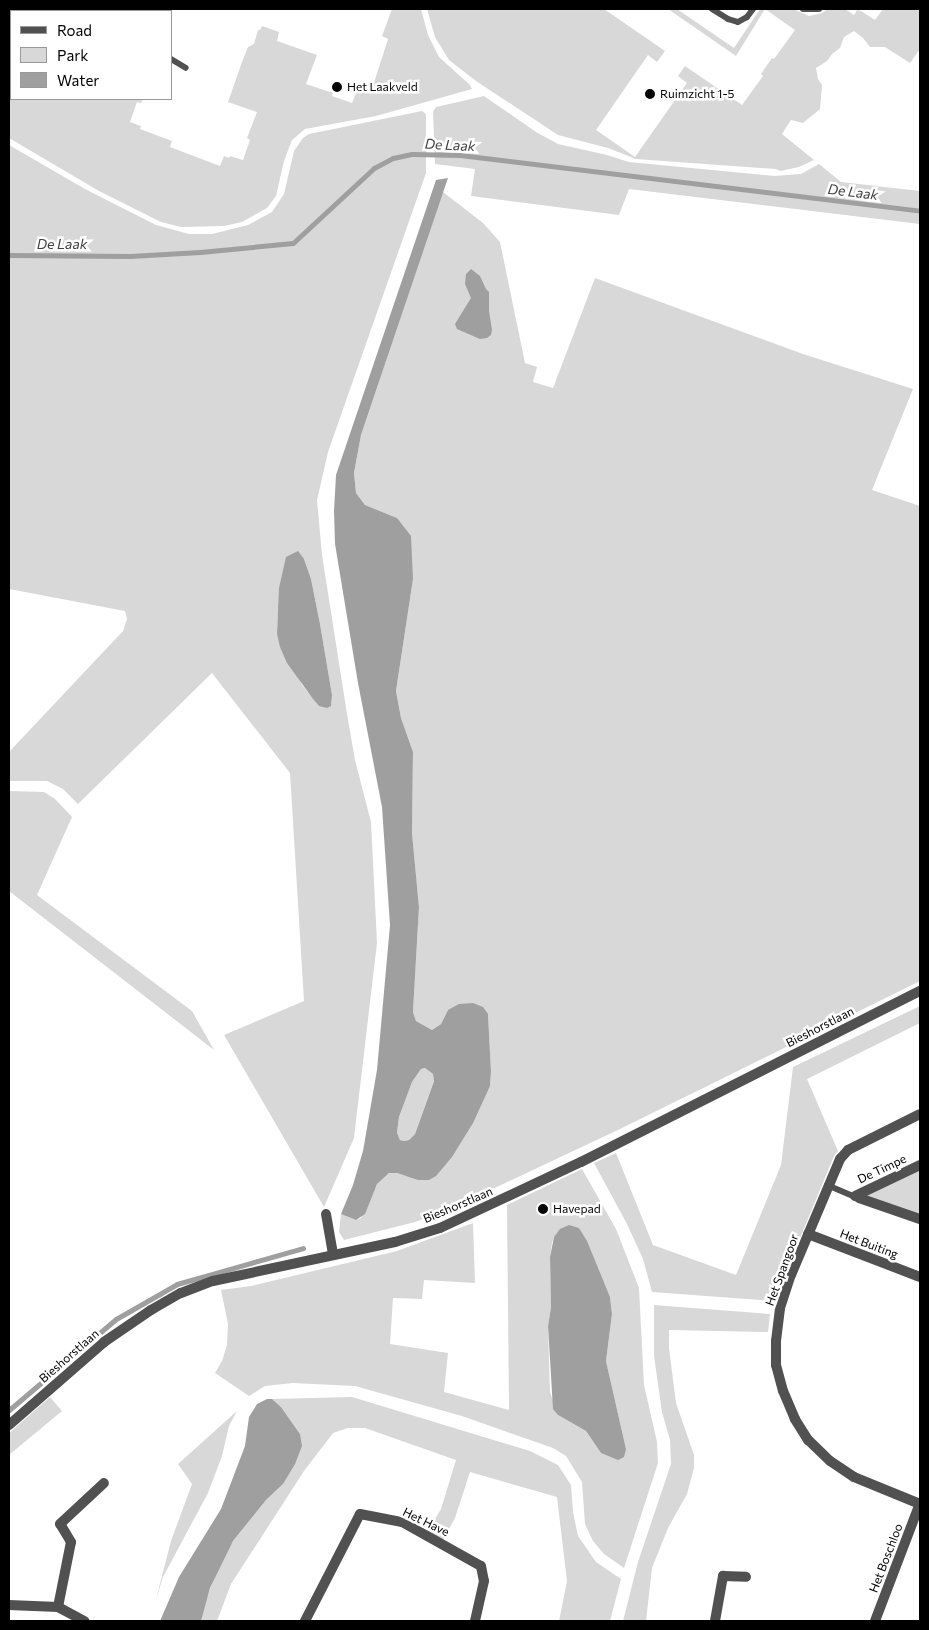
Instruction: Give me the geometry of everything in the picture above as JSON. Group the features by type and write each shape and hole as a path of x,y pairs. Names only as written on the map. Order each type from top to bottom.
{"street":[{"name":"Bieshorstlaan","path":"9,1425 104,1342 150,1310 181,1293 213,1281 395,1242 440,1228 485,1208 920,991"},
{"name":"Het Spangoor","path":"920,1114 848,1150 840,1159 827,1185 780,1308 776,1341 776,1365 782,1391 795,1419 808,1440 830,1461 854,1477 920,1503"},
{"name":"De Timpe","path":"857,1197 920,1165"},
{"name":"De Timpe","path":"857,1197 920,1220"},
{"path":"326,1214 334,1254"},
{"name":"Het Buiting","path":"808,1234 920,1276"},
{"path":"58,1607 71,1542 60,1524 104,1483"},
{"name":"Het Boschloo","path":"875,1621 920,1503"},
{"name":"Het Have","path":"305,1621 360,1514 402,1522 481,1566 484,1581 475,1621"},
{"path":"715,1621 723,1576 746,1577"},
{"path":"9,1605 58,1607 84,1621"}],"lane":[{"path":"712,9 728,19 738,22 747,17 753,9"},
{"path":"803,9 819,9"},
{"path":"172,60 186,68"},
{"name":"De Timpe","path":"827,1185 857,1197"}],"green space":[{"path":"9,9 22,9 10,10 10,100 142,100 141,103 137,102 130,122 141,126 140,129 172,141 170,147 220,166 224,156 243,160 250,140 247,138 257,112 228,102 248,47 254,44 258,30 262,26 279,32 277,41 317,55 306,84 333,93 332,96 352,103 357,91 360,91 362,86 372,89 388,39 382,36 392,9 421,9 428,35 439,57 472,89 376,116 305,129 292,140 284,161 276,196 267,208 242,222 224,226 181,227 161,222 99,191 9,138"},
{"path":"427,9 604,9 665,51 657,62 648,55 596,130 635,157 687,83 678,76 685,66 742,105 763,76 761,74 772,58 774,59 795,30 765,9 793,9 809,16 822,13 828,9 845,9 854,15 857,10 875,20 883,9 920,9 920,49 910,63 885,47 870,47 854,31 844,37 840,48 827,61 816,68 818,79 822,85 820,109 803,123 791,120 782,134 814,160 799,167 780,171 776,169 636,159 608,148 558,135 476,81 449,60 435,37"},
{"path":"668,9 677,9 734,48 760,9 765,9 736,56"},
{"path":"484,96 536,132 558,144 629,162 774,176 801,174 819,164 841,182 920,191 920,224 629,189 619,215 471,196 475,169 435,164 433,112 436,107"},
{"path":"422,111 426,114 426,173 328,452 317,500 322,555 347,714 355,760 371,822 377,943 354,1138 324,1207 224,1035 304,1001 290,773 212,673 78,804 63,789 47,781 9,781 9,752 123,631 127,619 125,611 9,589 9,145 85,189 156,225 189,234 212,234 248,225 272,212 284,194 294,151 303,138 309,134","holes":["304,559 311,579 332,695 331,706 319,706 302,685 277,634 278,613"]},
{"path":"443,192 483,223 500,242 525,363 537,367 533,382 553,388 595,278 803,354 913,389 872,490 920,506 920,981 620,1129 454,1207 415,1222 344,1240 339,1232 341,1214 356,1220 361,1218 382,1177 390,1173 406,1176 490,1086 488,1014 448,1010 441,1024 432,1030 416,1021 413,1012 419,907 412,833 413,752 401,718 396,691 413,579 397,518 365,505 356,493 354,473 361,435"},
{"path":"9,791 44,792 55,799 72,817 37,895 192,1011 214,1050 9,891"},
{"path":"920,1006 920,1023 807,1079 838,1151 834,1156 774,1301 652,1292 643,1259 627,1224 594,1163 616,1153 653,1245 736,1275 781,1165 793,1067"},
{"path":"425,1068 433,1074 434,1080 415,1134 409,1140 400,1140 397,1133 399,1117 412,1082 421,1069"},
{"path":"582,1169 616,1229 639,1288 644,1385 657,1442 658,1463 624,1568 604,1554 593,1541 585,1524 582,1482 566,1456 553,1448 462,1416 355,1386 293,1383 265,1386 249,1396 215,1373 222,1361 227,1345 228,1324 221,1290 251,1286 397,1251 473,1223 475,1283 424,1280 422,1299 393,1298 390,1344 448,1353 444,1392 509,1410 507,1205","holes":["579,1228 610,1297 612,1314 606,1361 626,1449 601,1453 586,1431 558,1415 550,1392 548,1326 551,1307 550,1257 554,1237"]},
{"path":"920,1169 920,1216 864,1196"},
{"path":"654,1305 770,1314 768,1332 669,1330 669,1348 676,1403 694,1455 694,1468 687,1494 668,1528 652,1568 646,1621 623,1621 638,1562 671,1464 670,1440 662,1412 654,1356"},
{"path":"50,1397 62,1411 9,1455 9,1433"},
{"path":"352,1397 530,1451 558,1465 571,1485 573,1512 578,1536 596,1562 621,1579 610,1621 559,1621 567,1581 557,1497 470,1472 455,1518 443,1540 428,1531 441,1509 456,1460 365,1428 348,1428 333,1433 304,1471 231,1584 217,1621 201,1621 204,1606 218,1567 233,1541 266,1500 283,1484 300,1434 281,1407 272,1399"},
{"path":"237,1411 229,1426 222,1456 208,1493 163,1577 155,1603 171,1541 192,1484 178,1464"}],"water":[{"path":"448,178 361,435 354,473 356,493 365,505 397,518 411,536 413,579 396,691 401,718 413,752 412,833 419,907 413,1012 416,1021 432,1030 441,1024 448,1010 459,1004 473,1003 483,1007 488,1014 490,1086 473,1123 452,1157 436,1176 429,1180 418,1180 397,1173 389,1173 377,1184 365,1214 356,1220 341,1214 353,1185 363,1151 377,1070 390,925 382,807 358,683 335,544 336,475 436,180","holes":["425,1068 433,1074 434,1081 415,1134 409,1140 400,1140 397,1133 399,1117 412,1082 421,1069"]},
{"path":"471,269 480,276 489,292 492,330 491,335 487,338 480,339 457,329 455,324 471,298 465,284 466,274"},
{"path":"298,551 304,559 311,579 320,624 332,695 331,706 327,708 319,706 287,663 277,634 279,588 286,557"},
{"path":"569,1225 579,1228 587,1241 610,1297 612,1314 606,1361 626,1449 624,1457 618,1460 601,1453 586,1431 558,1415 553,1409 548,1326 551,1307 550,1257 554,1237 560,1229"},
{"path":"267,1399 272,1399 281,1407 300,1434 302,1446 295,1464 283,1484 266,1500 233,1541 210,1588 201,1621 160,1621 179,1577 221,1509 245,1446 249,1417 257,1404"}],"waterway":[{"name":"De Laak","path":"9,255 130,256 200,252 293,243 374,168 393,158 412,154 460,155 920,211"},
{"path":"9,1410 116,1319 177,1284 303,1248"}],"place":[{"name":"Het Laakveld","path":"337,87"},
{"name":"Ruimzicht 1-5","path":"650,94"},
{"name":"Havepad","path":"543,1209"}]}
